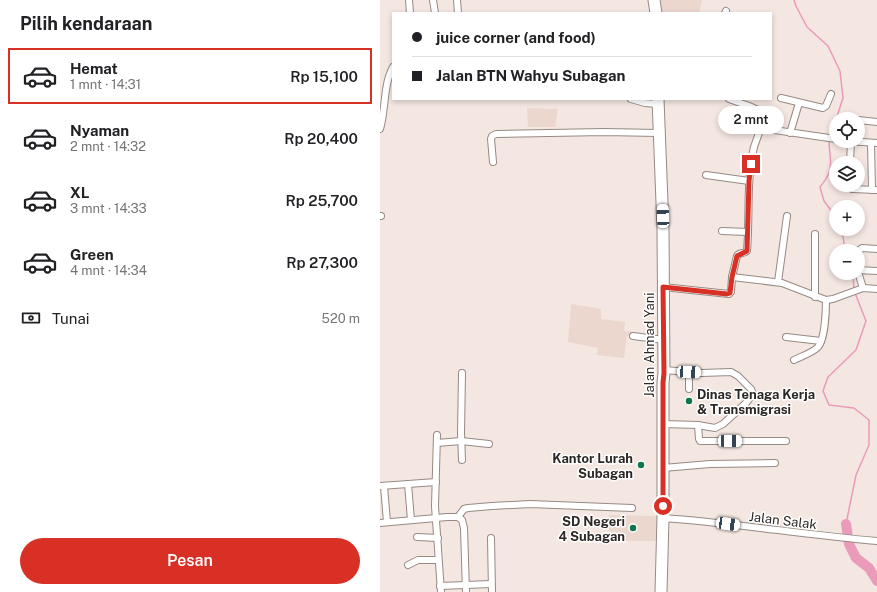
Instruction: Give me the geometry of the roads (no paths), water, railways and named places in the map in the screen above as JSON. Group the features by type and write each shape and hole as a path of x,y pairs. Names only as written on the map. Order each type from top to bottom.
{"highway":[{"path":"654,0 656,12"},
{"name":"Jalan Ahmad Yani","path":"658,102 663,229 664,340 661,592"}],"street":[{"path":"409,0 410,12"},
{"path":"433,0 435,12"},
{"path":"457,0 458,12"},
{"path":"380,129 384,118 387,80 392,69"},
{"path":"781,98 824,108 831,94"},
{"path":"634,100 645,103 658,102"},
{"path":"663,287 722,294 730,293 732,277 738,254 747,251 749,181 754,147 762,117 760,112 749,106 732,100"},
{"path":"790,133 799,103"},
{"path":"865,121 877,122"},
{"path":"760,128 829,138"},
{"path":"493,162 491,139 492,136 496,134 604,132 659,133"},
{"path":"874,143 874,190"},
{"path":"706,175 749,181"},
{"path":"778,282 787,216"},
{"path":"722,231 748,232"},
{"path":"815,234 815,296"},
{"path":"865,248 877,249"},
{"path":"865,271 877,271"},
{"path":"732,277 778,282 826,300 833,299 862,288 877,289"},
{"path":"860,280 862,288"},
{"path":"794,360 816,349 819,345 826,311 826,300"},
{"path":"633,336 664,340"},
{"path":"786,337 821,341"},
{"path":"663,424 698,425 715,428 746,404 752,396 751,389 738,376 731,372 689,372 664,370"},
{"path":"689,372 689,389"},
{"path":"462,373 462,460"},
{"path":"698,425 700,441 786,441"},
{"path":"437,436 436,518 441,589 465,585 491,584"},
{"path":"437,443 461,441 489,444"},
{"path":"663,468 710,464 775,464"},
{"path":"387,522 382,486 436,482"},
{"path":"408,484 412,520"},
{"path":"458,517 464,509 468,508 530,504 632,508"},
{"path":"380,523 455,516 462,520 464,528 466,592"},
{"name":"Jalan Salak","path":"663,518 700,520 854,540 877,541"},
{"path":"417,537 438,538"},
{"path":"491,538 492,592"},
{"path":"408,565 418,560 438,560"}],"waterway":[{"path":"794,0 807,27 828,46 840,71 843,98 838,112"},
{"path":"829,148 831,160 830,168 828,176 820,187 824,201 829,208"},
{"path":"843,236 844,244"},
{"path":"853,280 854,290"},
{"path":"846,524 856,475 869,445 869,420 854,408 829,405 823,391 828,377 856,350 866,321 855,293"},
{"path":"846,524 849,544 856,558 869,568 877,581"}],"place":[{"name":"Dinas Tenaga Kerja & Transmigrasi","path":"689,401"},
{"name":"Kantor Lurah Subagan","path":"641,465"},
{"name":"SD Negeri 4 Subagan","path":"633,528"}]}
